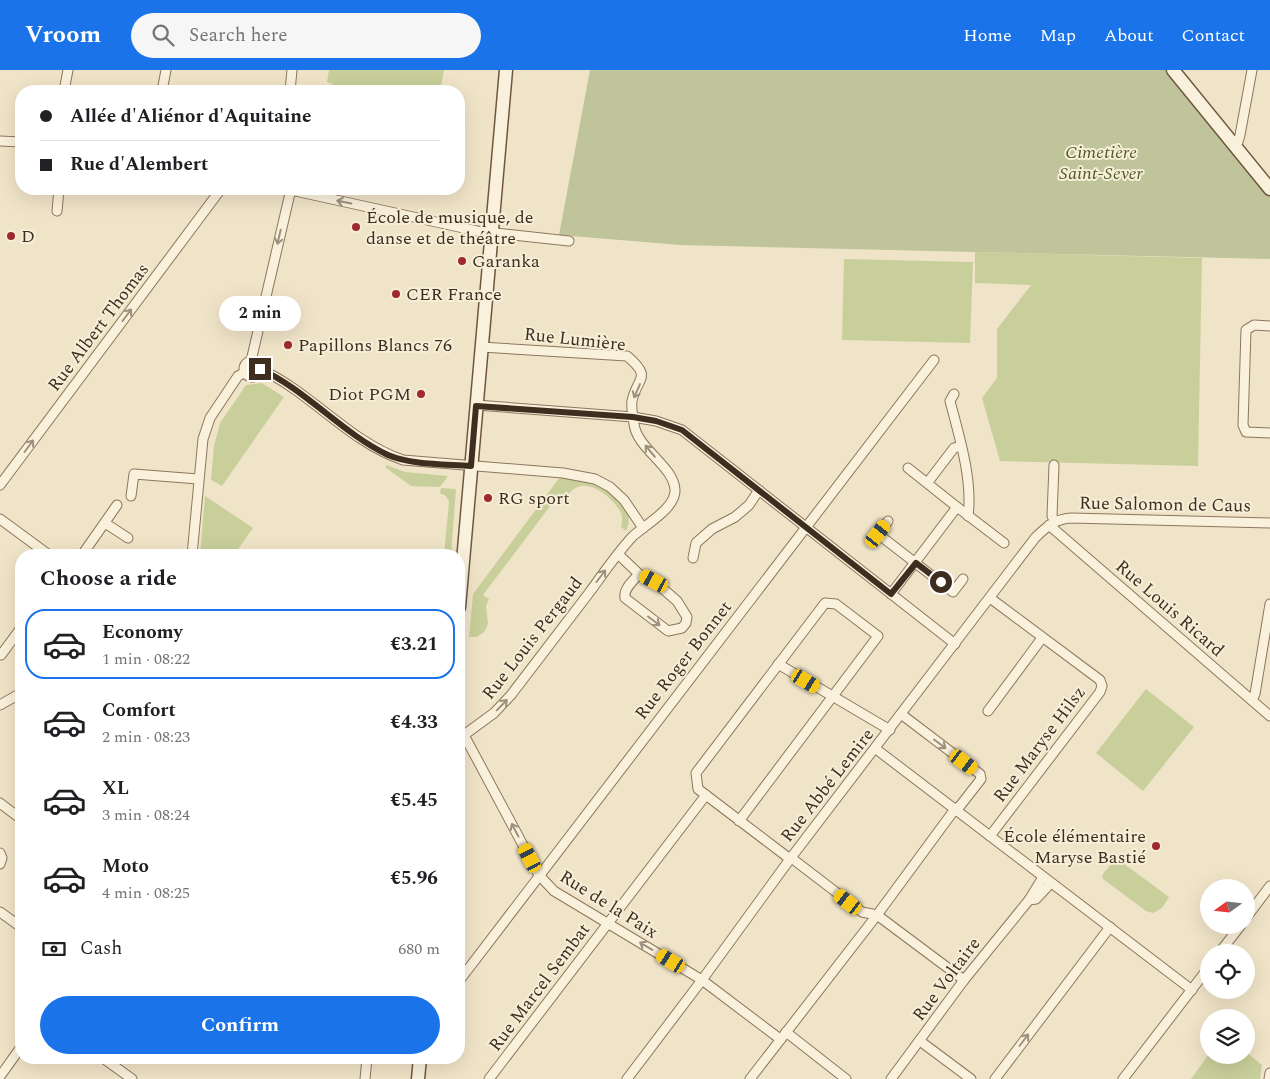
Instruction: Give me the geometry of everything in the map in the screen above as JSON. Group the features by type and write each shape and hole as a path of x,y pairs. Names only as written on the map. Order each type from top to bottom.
{"main road":[{"path":"464,549 506,70"},
{"path":"1173,70 1270,190"},
{"path":"418,1079 419,1064"}],"street":[{"path":"65,85 68,70"},
{"path":"163,85 166,70"},
{"path":"291,85 292,70"},
{"path":"1234,145 1238,142 1240,135 1252,70"},
{"path":"0,140 15,141"},
{"path":"57,211 58,195"},
{"name":"Rue Albert Thomas","path":"0,485 217,195"},
{"path":"260,369 259,375 254,377 248,377 244,372 245,365 251,361 288,195"},
{"path":"315,195 477,232 569,241"},
{"path":"1270,326 1254,325 1246,330 1243,425 1246,432 1270,433"},
{"name":"Rue Lumière","path":"481,347 627,356 640,367 642,378 632,402 633,417"},
{"name":"Rue Roger Bonnet","path":"465,973 538,874 934,360"},
{"path":"251,361 256,362 260,369 296,391 368,443 388,454 403,460 564,473 595,479 610,488 624,500 643,528"},
{"path":"192,549 203,439 210,418 238,376 244,372"},
{"path":"954,394 950,400 969,488 970,504 968,516"},
{"path":"476,406 633,417 656,421 682,430 955,644"},
{"name":"Rue Louis Pergaud","path":"465,732 494,713 511,695 618,554 675,496 672,478 635,434 633,417"},
{"path":"928,482 954,448 961,446"},
{"path":"1054,465 1052,516 1055,522"},
{"path":"908,468 1004,543"},
{"path":"131,496 134,474 198,479"},
{"path":"693,558 696,543 712,529 735,517 749,505 759,490"},
{"path":"86,549 117,505"},
{"path":"891,594 957,508"},
{"path":"0,519 41,549"},
{"path":"888,521 878,534 953,592 963,579"},
{"name":"Rue Salomon de Caus","path":"1055,522 1270,523"},
{"name":"Rue Abbé Lemire","path":"627,1079 790,859 876,749 1035,538 1055,522"},
{"name":"Rue Louis Ricard","path":"1055,522 1270,716"},
{"path":"105,523 128,538"},
{"path":"618,554 639,574 654,581 677,601 687,617 686,624 682,628 668,631 625,598 626,589 639,574"},
{"name":"Rue Maryse Hilsz","path":"990,598 1100,680 1102,686 1100,692 990,836"},
{"path":"739,820 878,636 836,604 825,603 696,773 698,789 790,859 794,860 862,912 877,915 964,980"},
{"path":"1252,700 1255,694 1270,604"},
{"path":"1,655 15,636"},
{"path":"988,711 1042,638"},
{"path":"778,664 890,730"},
{"path":"0,705 15,696"},
{"path":"750,1079 877,915 955,809 960,806 981,779 980,774 901,714"},
{"name":"Rue de la Paix","path":"465,742 538,874 554,891 702,980 846,1079"},
{"path":"876,749 1192,990"},
{"name":"Rue Marcel Sembat","path":"488,1079 706,795"},
{"path":"0,803 15,815"},
{"path":"0,852 2,858 0,864"},
{"name":"Rue Voltaire","path":"891,1079 964,980 1029,900 1043,877"},
{"name":"Rue Voltaire","path":"1029,900 1036,899 1051,883"},
{"path":"1255,906 1270,886"},
{"path":"0,912 15,923"},
{"path":"995,1079 1110,928"},
{"path":"1226,944 1234,934"},
{"path":"1124,1079 1200,979"},
{"path":"920,1041 971,1079"},
{"path":"0,1074 15,1055"},
{"path":"111,1064 132,1079"},
{"path":"365,1079 366,1064"},
{"path":"1269,1079 1270,1073"}],"green space":[{"path":"329,70 444,70 441,85 334,85 327,82"},
{"name":"Cimetière Saint-Sever","path":"590,70 1167,70 1270,196 1270,259 681,245 559,235"},
{"path":"975,252 1202,258 1198,466 1000,461 982,398 997,378 997,329 1031,285 975,283"},
{"path":"844,259 973,262 970,343 842,340"},
{"path":"262,383 284,397 222,486 211,480 214,446 220,423 246,385"},
{"path":"387,465 405,472 448,476 440,487 411,486 385,467"},
{"path":"560,477 588,480 612,493 625,506 628,514 629,522 626,531 621,527 622,515 617,507 604,493 592,487 578,487 563,501 557,497 483,595 489,599 486,606 488,624 483,633 477,637 469,637 473,594"},
{"path":"441,488 456,489 451,549 445,549 449,502 446,496 440,493"},
{"path":"205,496 253,528 238,549 201,549"},
{"path":"1146,689 1194,727 1143,791 1096,753"},
{"path":"1116,858 1169,897 1162,908 1153,913 1146,911 1103,879 1103,874"},
{"path":"1255,1059 1262,1065 1260,1079 1191,1079 1202,1064 1255,1064"}],"place":[{"name":"École de musique, de danse et de théâtre","path":"356,227"},
{"name":"D","path":"11,236"},
{"name":"Garanka","path":"462,261"},
{"name":"CER France","path":"396,294"},
{"name":"Papillons Blancs 76","path":"288,345"},
{"name":"Diot PGM","path":"421,394"},
{"name":"RG sport","path":"488,498"},
{"name":"École élémentaire Maryse Bastié","path":"1156,846"}],"route":[{"path":"260,369 296,391 368,443 403,460 471,466 476,406 633,417 656,421 682,430 891,594 916,563 941,582"}]}
